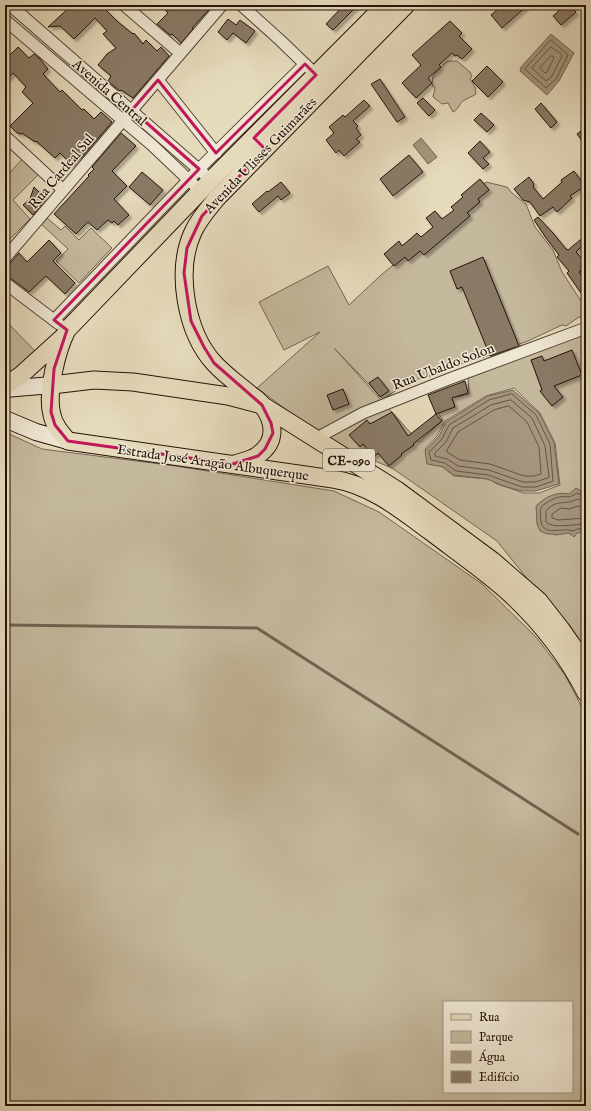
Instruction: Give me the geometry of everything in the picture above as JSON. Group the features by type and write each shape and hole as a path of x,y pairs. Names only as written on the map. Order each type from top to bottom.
{"main road":[{"name":"Avenida Ulisses Guimarães","path":"262,405 214,363 195,332 185,295 184,273 187,248 192,233 202,216 259,144 310,70 385,5"},
{"name":"Avenida Ulisses Guimarães","path":"68,441 55,425 52,416 52,385 62,329 200,180 259,144 406,5"},
{"path":"5,387 20,375 62,329"},
{"name":"CE-090","path":"5,387 52,385 94,380 133,382 228,396 262,405 397,490 517,580 539,601 562,628 586,665"},
{"path":"233,464 258,456 270,441 273,433 273,427 262,405"},
{"name":"CE-090","path":"5,419 36,432 68,441"},
{"name":"Estrada José Aragão Albuquerque","path":"68,441 347,481 372,491 402,510 506,590 524,607 554,642 576,674 586,693"}],"street":[{"name":"Avenida Central","path":"10,5 132,110 200,180"},
{"path":"124,5 180,53"},
{"name":"Rua Cardeal Sul","path":"5,258 222,5"},
{"path":"200,180 216,153 310,70 280,40 241,5"},
{"name":"Avenida Central","path":"5,20 123,120 200,180"},
{"path":"80,84 89,74"},
{"path":"158,80 216,153"},
{"path":"5,136 63,190"},
{"path":"5,283 62,329"},
{"name":"Rua Ubaldo Solon","path":"315,439 370,410 586,328"}],"highlighted area":[{"path":"305,64 316,75 254,138 265,149 202,216 187,248 184,273 191,321 204,347 214,363 262,405 271,423 273,433 265,449 258,456 233,464 68,441 55,425 51,412 54,369 67,330 54,320 199,169 132,110 158,80 216,153"}],"green space":[{"path":"447,61 457,61 470,72 472,76 470,79 475,87 476,94 463,101 453,112 448,103 442,104 433,97 435,88 432,85 433,76"},
{"path":"23,158 39,174 13,200 30,219 5,244 5,202 10,197 5,191 5,178"},
{"path":"486,182 507,187 526,204 535,227 553,250 562,272 585,307 586,318 579,317 566,326 562,325 528,341 484,357 456,365 441,373 411,381 383,399 334,348 419,442 443,420 434,408 454,390 457,397 469,394 468,376 586,330 586,652 497,541 392,468 331,443 257,388 320,332 284,350 259,302 328,266 349,305 381,275 429,236","holes":["514,388 540,413 555,443 560,485 539,493 524,493 497,484 489,479 454,476 442,467 425,449 437,436 445,421 486,396"]},
{"path":"46,217 61,230 65,226 79,240 91,228 112,248 79,283 56,261 68,249 40,223"},
{"path":"5,320 35,351 8,376 5,377"},
{"path":"5,432 42,449 176,466 334,491 379,512 482,584 537,638 565,675 586,715 586,1106 5,1106"}],"water":[{"path":"551,34 574,53 559,81 547,95 520,71 521,67"},
{"path":"421,138 437,157 428,164 413,145"},
{"path":"513,390 539,413 554,443 559,484 536,491 522,491 487,479 454,475 444,467 427,464 425,451 439,436 446,422 488,396"},
{"path":"576,488 586,494 586,532 577,533 574,537 569,533 555,535 540,531 537,524 536,506 551,496 560,493 569,494"}],"building":[{"path":"72,5 101,5 117,21 133,34 134,33 143,44 146,40 157,51 161,47 169,56 133,98 121,90 120,91 108,81 111,76 98,65 107,54 116,48 103,34 107,31 95,18 74,39 60,26 48,27"},
{"path":"161,5 213,5 192,28 193,29 181,43 172,34 170,35 157,24 168,13"},
{"path":"344,5 358,5 333,30 326,24"},
{"path":"503,5 528,5 502,28 491,15"},
{"path":"565,5 569,5 576,12 561,25 553,16"},
{"path":"228,19 236,25 240,20 255,31 246,43 233,33 227,40 218,32"},
{"path":"450,21 462,33 459,36 472,49 462,59 452,53 439,65 441,67 428,78 432,83 416,98 402,83 421,65 412,55"},
{"path":"18,47 29,58 34,54 39,58 48,69 43,74 60,92 62,90 82,110 84,109 94,119 101,112 112,122 82,157 72,165 60,153 55,158 36,141 35,142 22,133 20,134 16,132 10,126 33,103 22,92 26,87 13,73 5,81 5,60"},
{"path":"487,66 503,82 488,97 472,81"},
{"path":"380,79 405,117 397,122 371,84"},
{"path":"423,98 435,110 429,116 417,103"},
{"path":"364,100 370,106 353,121 358,126 356,128 361,135 356,139 360,142 344,156 339,150 336,153 326,140 334,133 329,127 343,115 345,117"},
{"path":"541,103 557,122 551,128 535,109"},
{"path":"481,113 494,125 487,132 474,120"},
{"path":"586,127 586,146 577,134"},
{"path":"121,133 136,146 112,171 127,186 114,199 129,215 118,225 114,221 112,223 108,220 97,230 88,222 76,234 54,214 89,176 88,175 94,169 92,167"},
{"path":"480,141 490,152 483,158 489,164 483,169 468,153"},
{"path":"409,155 423,172 393,196 380,179"},
{"path":"574,171 585,186 570,196 572,198 557,212 553,207 540,216 530,202 523,200 514,189 529,177 534,184 533,187 543,199 562,182 561,180"},
{"path":"142,172 163,190 150,205 129,187"},
{"path":"480,179 489,190 478,199 480,202 467,213 470,216 424,255 420,251 408,261 405,257 394,266 384,254 399,241 402,246 417,233 421,237 433,227 426,218 435,211 442,219 454,210 451,207 463,197 461,195"},
{"path":"281,182 290,193 281,200 278,196 259,212 252,204 267,191 268,192"},
{"path":"34,187 45,198 33,215 23,205 30,199"},
{"path":"538,217 568,250 585,236 586,237 586,242 576,252 582,259 581,271 579,272 586,281 586,289 581,293 567,273 569,271 557,257 559,255 534,220"},
{"path":"49,240 61,253 53,261 75,283 65,294 46,276 29,292 9,277 5,276 5,269 19,253 27,262"},
{"path":"483,257 519,346 490,356 462,287 457,289 450,271"},
{"path":"572,350 582,375 554,386 563,397 552,406 540,391 542,390 531,360 542,356 544,361"},
{"path":"378,377 389,391 380,397 369,383"},
{"path":"465,381 468,393 452,398 455,407 436,414 428,395"},
{"path":"343,389 349,404 333,410 327,395"},
{"path":"392,412 408,436 436,414 442,421 401,454 402,455 389,466 378,453 374,457 363,444 360,447 349,435 367,420 370,424"}],"waterway":[{"path":"5,625 257,628 578,834"}]}
